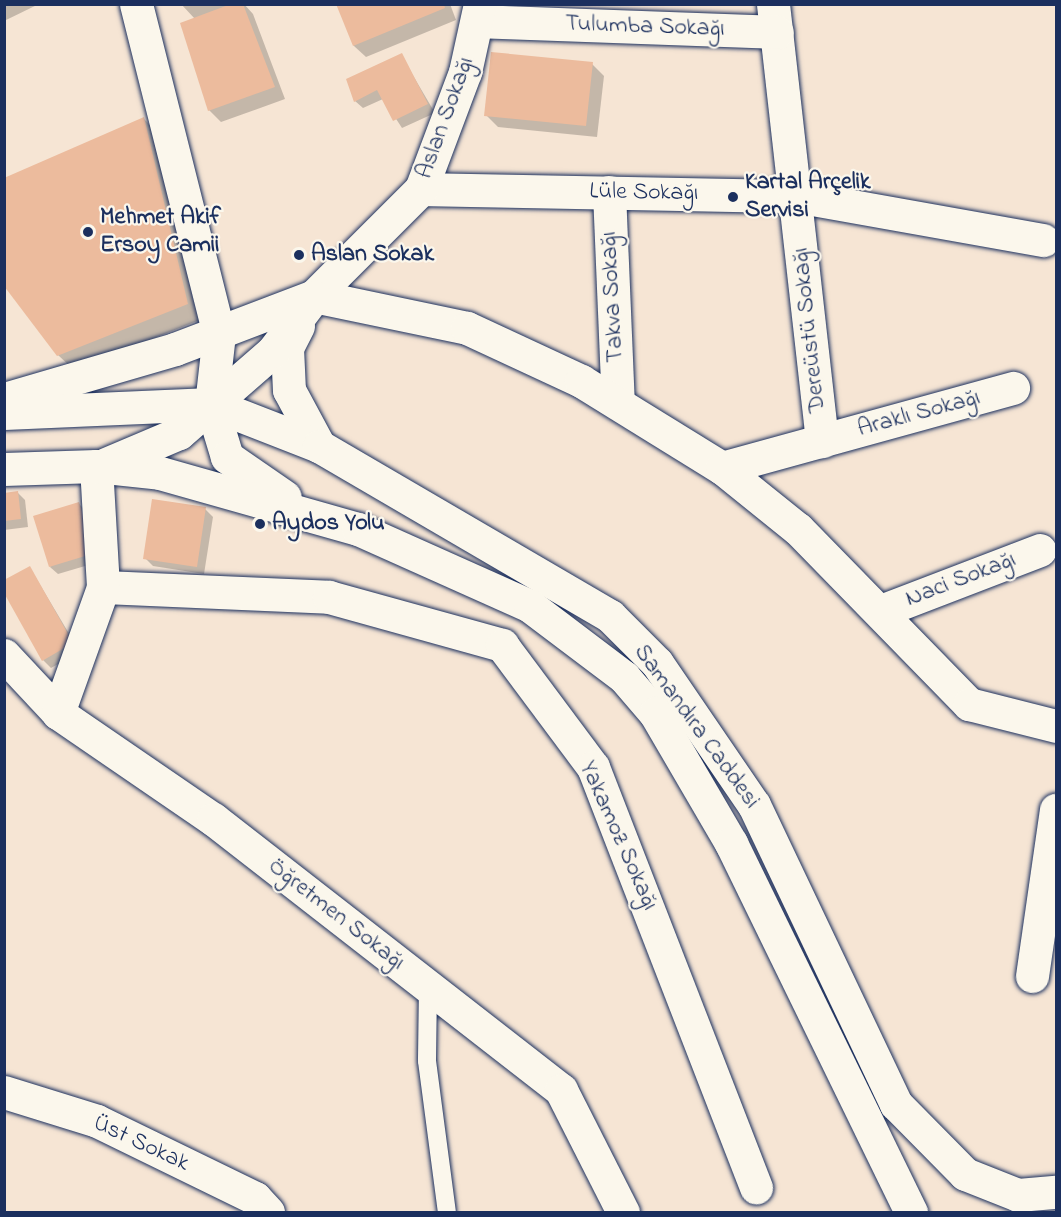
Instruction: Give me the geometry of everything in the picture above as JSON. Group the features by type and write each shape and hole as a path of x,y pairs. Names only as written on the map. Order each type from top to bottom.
{"street":[{"path":"136,4 219,334 210,404 227,456 313,515"},
{"name":"Tulumba Sokağı","path":"478,13 775,18"},
{"name":"Aslan Sokağı","path":"314,296 421,189 465,72 478,13"},
{"name":"Dereüstü Sokağı","path":"775,18 822,441"},
{"name":"Lüle Sokağı","path":"421,189 795,196 1043,240"},
{"name":"Takva Sokağı","path":"609,192 618,403"},
{"path":"58,713 103,587 96,466 124,461 179,434 210,404 273,351 314,296"},
{"path":"314,296 287,348 290,390 319,446"},
{"path":"4,399 219,334 314,296 467,328 618,403 722,468 798,529 881,611 969,704 1056,726"},
{"name":"Araklı Sokağı","path":"722,468 1012,388"},
{"name":"Samandıra Caddesi","path":"4,413 210,404 319,446 610,616 657,663 754,805 896,1104 965,1174 1007,1204 1056,1192"},
{"name":"Samandıra Caddesi","path":"4,469 96,466 160,473 358,529 530,606 624,677 648,704 731,843 911,1212"},
{"name":"Naci Sokağı","path":"881,611 1040,550"},
{"name":"Yakamoz Sokağı","path":"103,587 329,597 502,645 592,767 756,1187"},
{"name":"Öğretmen Sokağı","path":"4,655 58,713 213,819 561,1090 623,1212"},
{"path":"1032,975 1056,810"},
{"name":"Üst Sokak","path":"4,1092 97,1121 255,1198 268,1212"}],"lane":[{"path":"428,987 427,1061 447,1212"}],"building":[{"path":"231,4 243,4 275,87 208,111 180,23"},
{"path":"336,4 444,4 445,8 353,46"},
{"path":"491,52 593,62 586,126 484,116"},
{"path":"402,53 428,104 393,121 377,90 354,102 346,79"},
{"name":"Mehmet Akif Ersoy Camii","path":"144,117 188,304 57,356 4,286 4,178"},
{"path":"18,491 21,519 4,521 4,493"},
{"path":"152,499 206,507 197,567 143,559"},
{"path":"79,502 95,553 49,567 33,516"},
{"path":"30,566 73,643 42,661 4,593 4,580"}],"place":[{"name":"Kartal Arçelik Servisi","path":"733,197"},
{"name":"Mehmet Akif Ersoy Camii","path":"88,232"},
{"name":"Aslan Sokak","path":"299,255"},
{"name":"Aydos Yolu","path":"260,524"}]}
